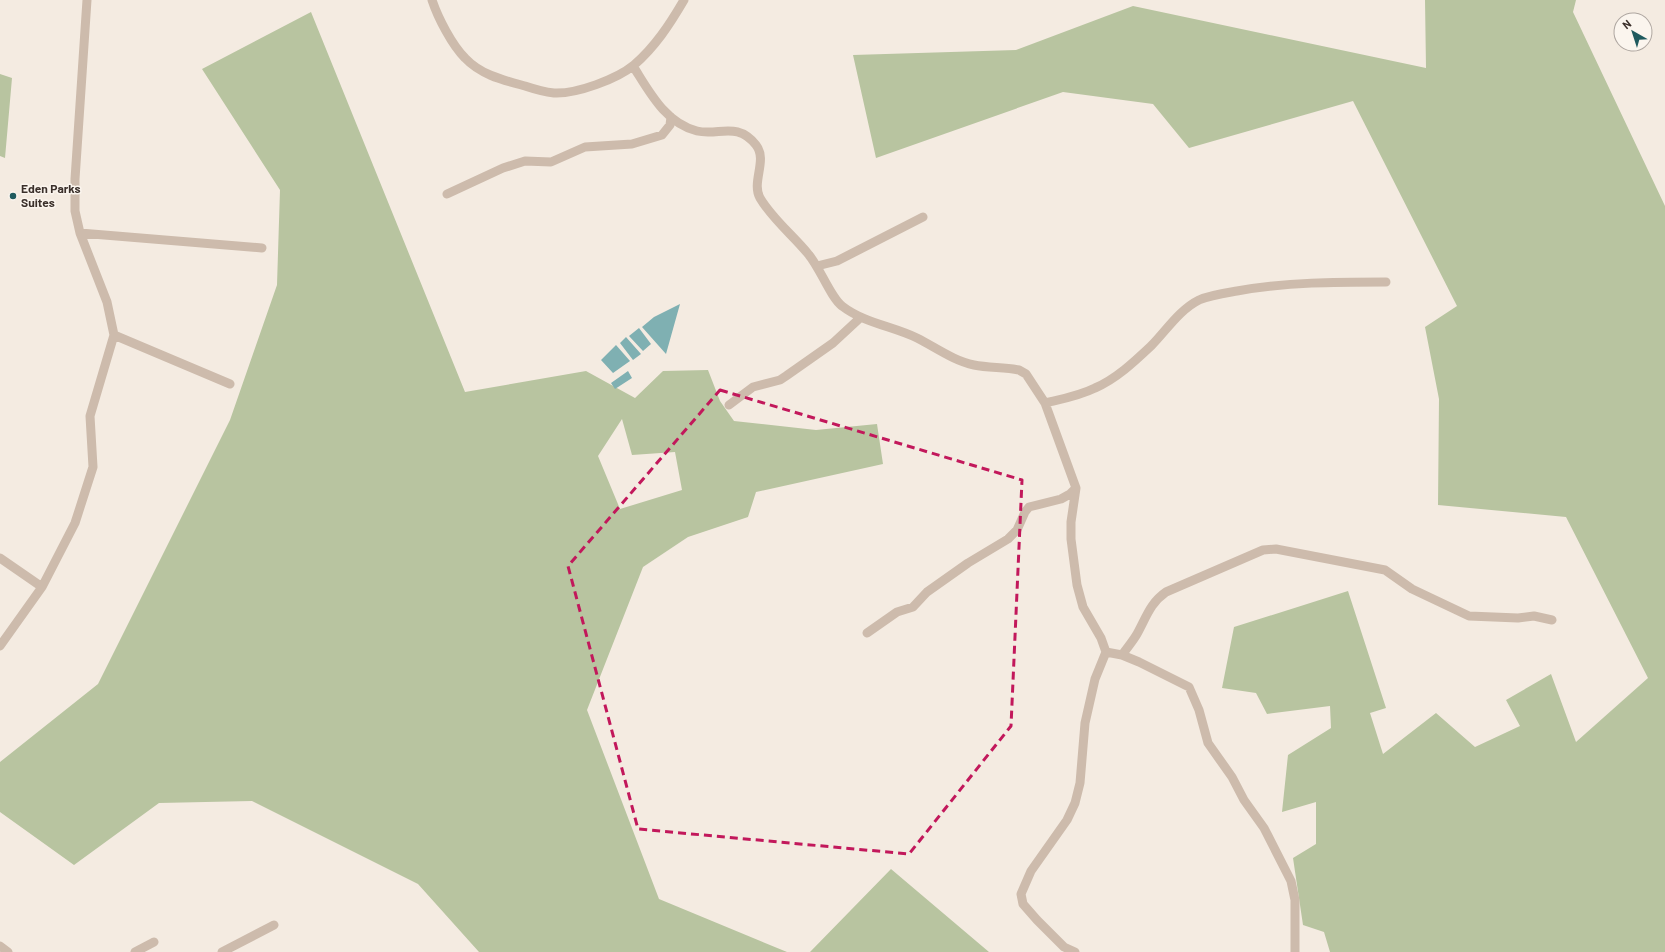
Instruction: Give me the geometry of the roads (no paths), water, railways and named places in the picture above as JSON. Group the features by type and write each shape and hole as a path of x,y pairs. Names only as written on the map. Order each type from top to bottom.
{"street":[{"path":"0,646 42,588 75,523 94,467 90,416 114,335 108,302 80,233 75,211 87,0"},
{"path":"432,0 450,37 464,58 478,69 495,78 555,93 586,88 615,76 633,66 652,47 671,22 684,0"},
{"path":"633,66 653,98 671,117 679,123 698,131 736,132 745,136 756,146 760,154 757,188 759,196 766,208 817,266 841,306 860,318 916,338 960,361 974,365 1019,370 1026,374 1045,403 1076,488 1071,522 1071,539 1077,585 1083,607 1106,652 1095,679 1085,723 1080,783 1075,803 1067,820 1031,871 1021,894 1023,904 1037,920 1064,947 1075,952"},
{"path":"447,194 503,168 525,161 551,162 585,147 632,144 662,135 670,125 671,117"},
{"path":"817,266 837,261 923,217"},
{"path":"80,233 262,248"},
{"path":"1045,403 1076,396 1095,389 1116,377 1150,346 1188,307 1200,300 1220,294 1259,287 1323,282 1386,282"},
{"path":"729,405 753,387 775,381 786,376 833,343 860,318"},
{"path":"114,335 230,384"},
{"path":"867,633 897,612 913,606 927,592 968,563 1008,539 1017,530 1024,512 1029,507 1061,499 1070,494 1076,488"},
{"path":"1122,655 1137,634 1153,603 1162,595 1210,572 1263,550 1276,549 1385,570 1422,594 1468,616 1518,618 1534,616 1552,620"},
{"path":"0,558 42,588"},
{"path":"1106,652 1122,655 1139,662 1189,687 1208,743 1232,777 1244,800 1264,828 1291,881 1296,900 1294,952"},
{"path":"222,952 274,925"},
{"path":"135,952 154,942"}],"water":[{"path":"680,304 666,354 642,327 654,317"},
{"path":"639,328 651,344 643,351 629,336"},
{"path":"626,337 641,354 633,360 620,343"},
{"path":"616,345 630,361 613,373 601,360"},
{"path":"628,371 632,378 615,389 611,383"}],"place":[{"name":"Eden Parks Suites","path":"13,196"}]}
